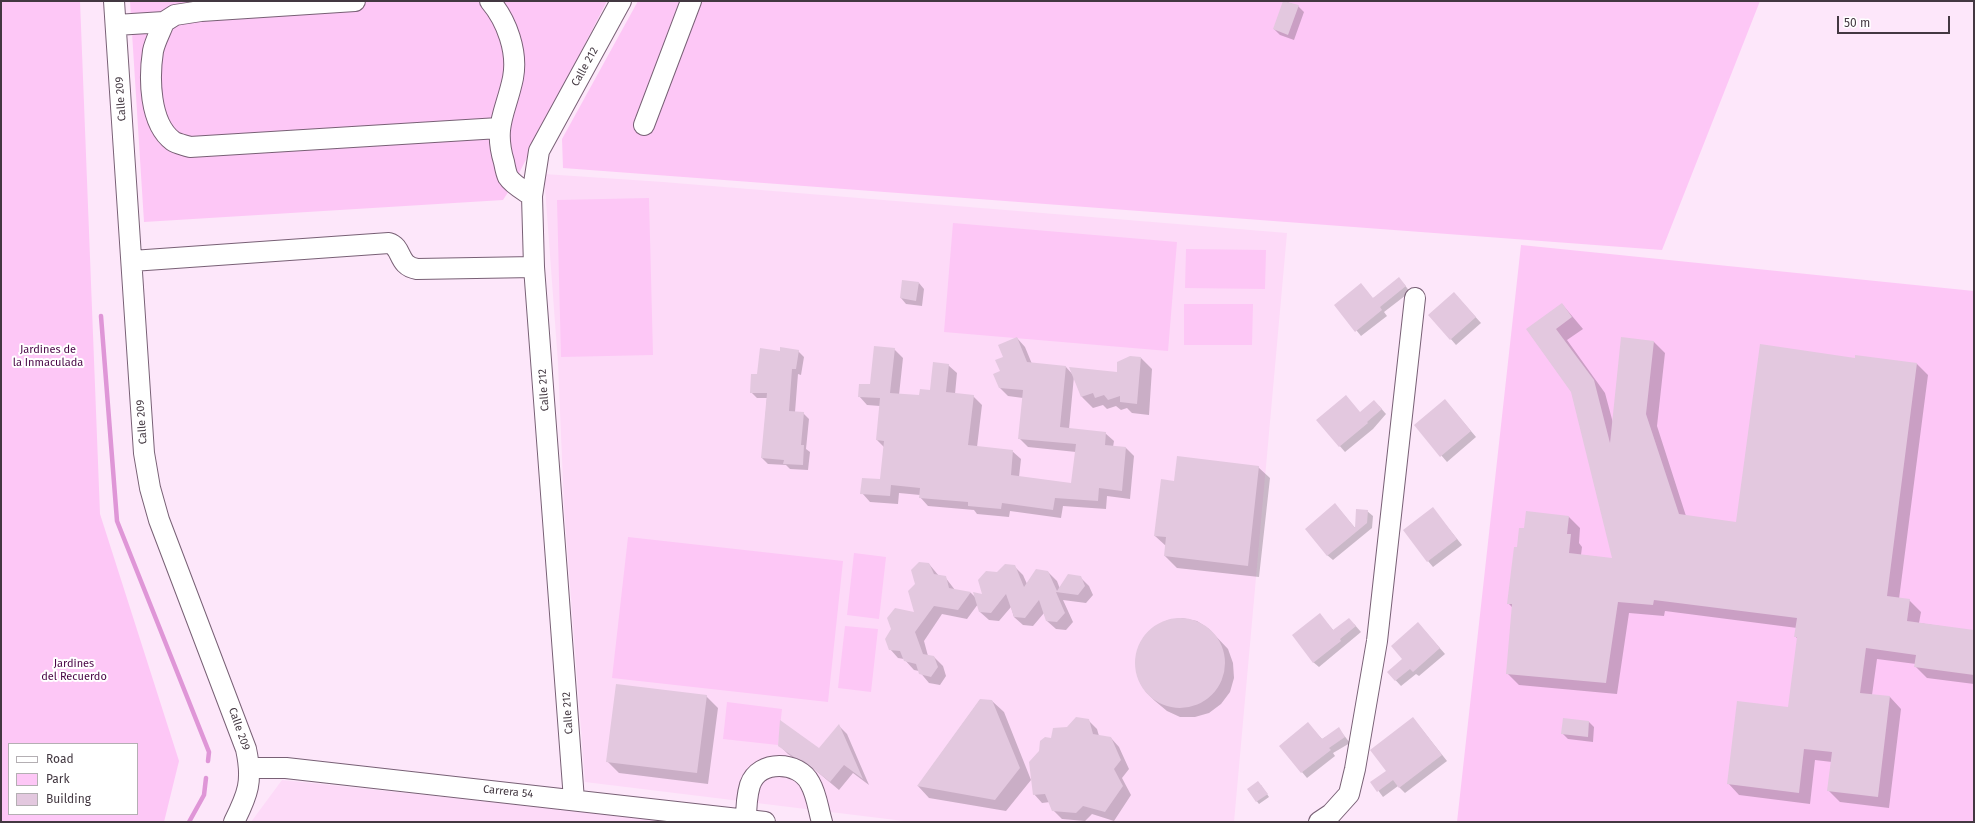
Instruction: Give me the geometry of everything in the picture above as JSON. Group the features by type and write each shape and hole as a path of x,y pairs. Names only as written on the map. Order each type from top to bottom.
{"street":[{"name":"Calle 209","path":"114,1 144,453 150,488 159,520 246,749 250,768 249,787 244,802 234,822"},
{"path":"116,25 164,22 175,15 186,13 355,1"},
{"path":"490,1 502,17 509,35 513,56 513,78 499,128 500,148 508,177 532,196"},
{"name":"Calle 212","path":"574,800 534,267 532,196 539,151 621,1"},
{"path":"644,124 691,1"},
{"path":"164,22 153,49 151,75 153,103 162,128 173,141 190,147 499,128"},
{"path":"132,261 389,244 396,248 403,263 409,268 534,267"},
{"path":"1320,822 1331,814 1349,794 1355,769 1377,641 1415,298"},
{"path":"752,821 750,785 756,776 764,769 784,765 795,768 804,774 810,783 822,822"},
{"name":"Carrera 54","path":"250,768 286,768 752,821"}],"shaded area":[{"path":"544,174 663,182 1287,233 1234,822 912,822 585,782 564,506 558,363"},
{"path":"282,780 682,822 251,822"}],"green space":[{"path":"1,1 80,1 100,514 179,761 164,822 1,822"},
{"path":"130,1 607,1 514,183 503,200 144,222"},
{"path":"638,1 1760,1 1662,250 563,168 562,139"},
{"path":"649,198 653,355 561,357 557,200"},
{"path":"953,223 1177,242 1168,351 944,332"},
{"path":"1521,245 1974,291 1974,822 1457,822"},
{"path":"1186,249 1266,250 1265,289 1185,288"},
{"path":"1184,304 1253,304 1252,345 1184,345"},
{"path":"628,537 843,561 828,702 612,678"},
{"path":"854,553 886,557 879,619 847,615"},
{"path":"845,626 878,629 871,692 838,688"},
{"path":"727,702 782,709 778,745 723,739"}],"building":[{"path":"1283,1 1299,5 1288,35 1273,29"},
{"path":"1399,277 1406,286 1380,307 1382,310 1355,332 1334,305 1361,283 1373,298"},
{"path":"902,280 919,282 916,301 900,298"},
{"path":"1454,292 1476,317 1450,340 1428,315"},
{"path":"1562,303 1572,317 1556,329 1594,380 1610,443 1621,337 1654,341 1646,414 1679,514 1736,522 1760,344 1855,358 1855,355 1917,363 1887,596 1910,599 1907,621 1974,630 1974,675 1914,667 1916,655 1866,648 1860,693 1890,696 1878,797 1827,791 1832,752 1804,749 1799,793 1727,784 1737,701 1788,707 1797,637 1794,637 1797,618 1654,600 1653,605 1618,602 1606,683 1506,674 1512,604 1507,604 1514,547 1517,547 1519,528 1524,528 1526,511 1569,516 1567,534 1571,534 1569,553 1612,558 1571,392 1526,329"},
{"path":"1017,337 1027,362 1066,366 1060,427 1106,432 1105,445 1126,447 1122,491 1099,488 1098,501 1055,498 1053,510 1002,503 1001,509 968,506 968,502 919,498 920,488 891,485 890,496 860,494 862,478 880,479 884,441 876,440 880,398 858,397 859,384 870,384 874,346 895,348 890,393 919,395 920,389 930,390 933,362 949,364 946,392 974,395 968,445 1013,450 1011,475 1071,483 1076,444 1018,439 1023,390 999,388 993,374 1000,371 995,360 1003,357 998,345"},
{"path":"780,347 799,350 796,369 792,369 789,411 804,412 801,445 804,445 803,465 783,464 784,460 761,458 767,393 750,393 751,374 757,374 760,348 780,351"},
{"path":"1130,356 1141,357 1137,404 1120,402 1120,396 1108,400 1104,395 1095,398 1093,393 1081,397 1069,367 1117,372 1117,362"},
{"path":"1346,395 1360,412 1374,400 1382,409 1367,422 1368,423 1339,447 1316,420"},
{"path":"1445,399 1471,431 1440,457 1414,425"},
{"path":"1177,456 1259,466 1248,566 1164,556 1166,537 1154,536 1161,479 1174,481"},
{"path":"1335,503 1355,528 1356,509 1368,510 1367,523 1327,556 1305,529"},
{"path":"1433,507 1457,539 1427,562 1403,530"},
{"path":"919,562 929,563 934,574 946,576 949,588 971,592 958,610 934,606 915,632 923,654 934,656 938,667 931,677 919,674 916,664 904,661 900,651 889,650 885,639 891,629 887,618 895,608 914,612 908,591 915,584 911,570"},
{"path":"1005,564 1015,565 1024,587 1036,569 1048,571 1057,591 1068,574 1081,576 1085,586 1078,595 1056,592 1065,613 1057,622 1046,621 1039,600 1025,618 1014,617 1006,594 991,613 979,612 973,592 982,594 978,580 986,571 997,572"},
{"path":"1320,613 1333,630 1349,618 1356,626 1340,639 1341,641 1313,663 1292,635"},
{"path":"1171,618 1189,618 1205,625 1218,638 1225,654 1225,672 1218,688 1205,701 1189,708 1171,708 1155,701 1142,688 1135,672 1135,654 1142,638 1155,625"},
{"path":"1418,622 1440,648 1413,672 1410,669 1395,681 1387,672 1402,659 1391,646"},
{"path":"616,684 707,695 697,773 606,762"},
{"path":"980,699 992,700 1020,768 995,800 917,786"},
{"path":"1076,717 1089,719 1093,734 1111,737 1121,760 1114,769 1123,786 1105,812 1083,806 1076,813 1052,811 1045,794 1033,795 1029,762 1039,751 1040,741 1045,737 1051,738 1053,728 1067,727"},
{"path":"1413,717 1442,755 1399,788 1393,780 1377,792 1370,782 1386,771 1370,750"},
{"path":"1563,718 1589,721 1588,737 1561,734"},
{"path":"780,720 819,748 839,724 863,779 844,765 830,782 804,761 794,757 778,746"},
{"path":"1308,722 1322,739 1339,727 1345,737 1329,748 1331,750 1301,773 1279,746"},
{"path":"1258,781 1268,794 1256,802 1247,789"}],"waterway":[{"path":"101,316 117,521 209,752 208,761"},
{"path":"189,822 204,795 206,778"}],"park label":[{"name":"Jardines de la Inmaculada","path":"48,356"},
{"name":"Jardines del Recuerdo","path":"74,670"}]}
